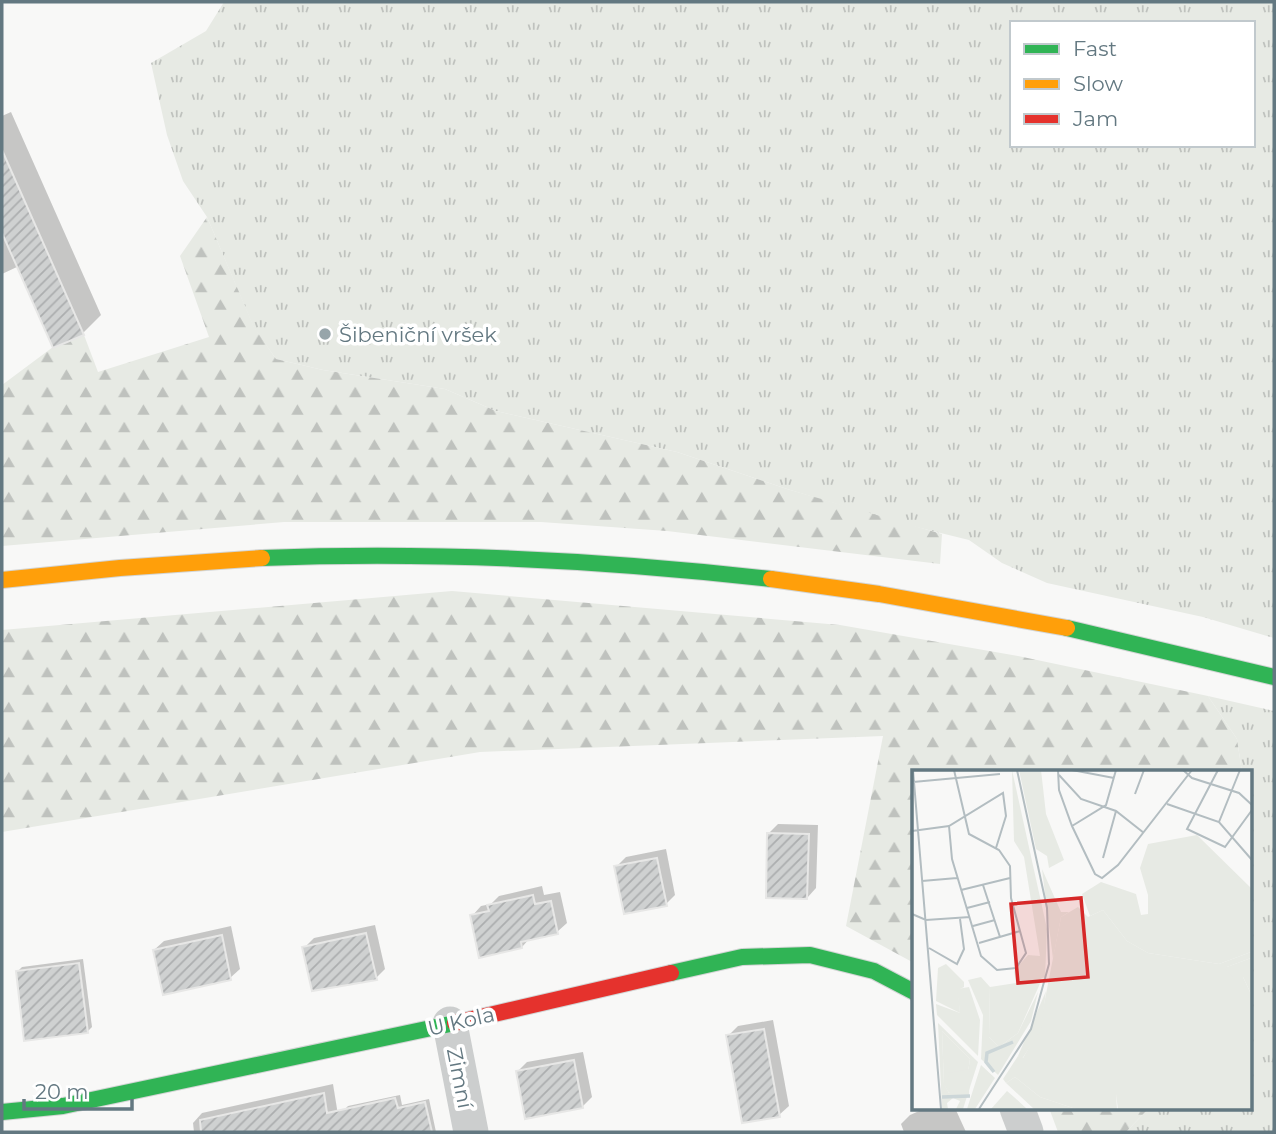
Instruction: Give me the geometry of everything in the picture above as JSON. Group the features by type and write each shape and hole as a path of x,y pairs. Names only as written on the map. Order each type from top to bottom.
{"main road":[{"path":"2,580 113,568 320,557 477,556 647,566 754,576 1003,614 1152,646 1274,677"},
{"name":"U Kola","path":"2,1112 62,1106 450,1024 742,957 810,955 874,971 912,991"}],"street":[{"name":"Zimní","path":"450,1024 471,1132"},
{"path":"1018,1110 1026,1132"}],"green space":[{"path":"224,2 1274,2 1274,638 1203,617 1047,583 1002,563 969,540 900,523 787,489 677,452 496,411 445,389 323,370 276,359 254,328 207,217 183,181 167,135 151,63 206,31"},
{"path":"207,217 254,327 276,359 323,370 445,389 496,411 677,452 787,489 942,534 940,564 667,531 541,522 284,522 2,546 2,385 53,347 84,335 98,372 209,337 180,256"},
{"path":"452,591 840,625 1018,656 1208,696 1237,739 1242,770 912,770 912,962 846,926 883,736 480,752 2,832 2,630"},
{"path":"1208,696 1274,711 1274,1132 1126,1132 1147,1110 1252,1110 1252,770 1242,770 1237,739"},
{"path":"1050,1110 1147,1110 1126,1132 1058,1132"}],"building":[{"path":"2,150 84,335 53,348 2,233"},
{"path":"767,833 809,834 807,899 766,898"},
{"path":"657,858 667,906 624,914 614,866"},
{"path":"533,895 535,904 551,901 558,934 521,942 522,948 479,958 470,915 489,911 487,905"},
{"path":"366,933 377,980 312,991 302,947"},
{"path":"222,935 231,980 163,995 153,950"},
{"path":"79,963 88,1033 24,1041 16,971"},
{"path":"764,1029 780,1117 742,1123 726,1035"},
{"path":"574,1060 583,1108 525,1119 516,1071"},
{"path":"324,1093 327,1113 395,1098 398,1108 425,1102 432,1132 201,1132 200,1120"}],"traffic: fast":[{"path":"262,558 390,556 517,559 771,579"},
{"path":"1067,628 1274,677"},
{"path":"671,973 742,957 810,955 874,971 912,991"},
{"path":"2,1112 63,1106 455,1023"}],"traffic: slow":[{"path":"2,580 262,558"},
{"path":"771,579 879,594 1067,628"}],"traffic: jam":[{"path":"455,1023 671,973"}],"place":[{"name":"Šibeniční vršek","path":"325,334"}]}
